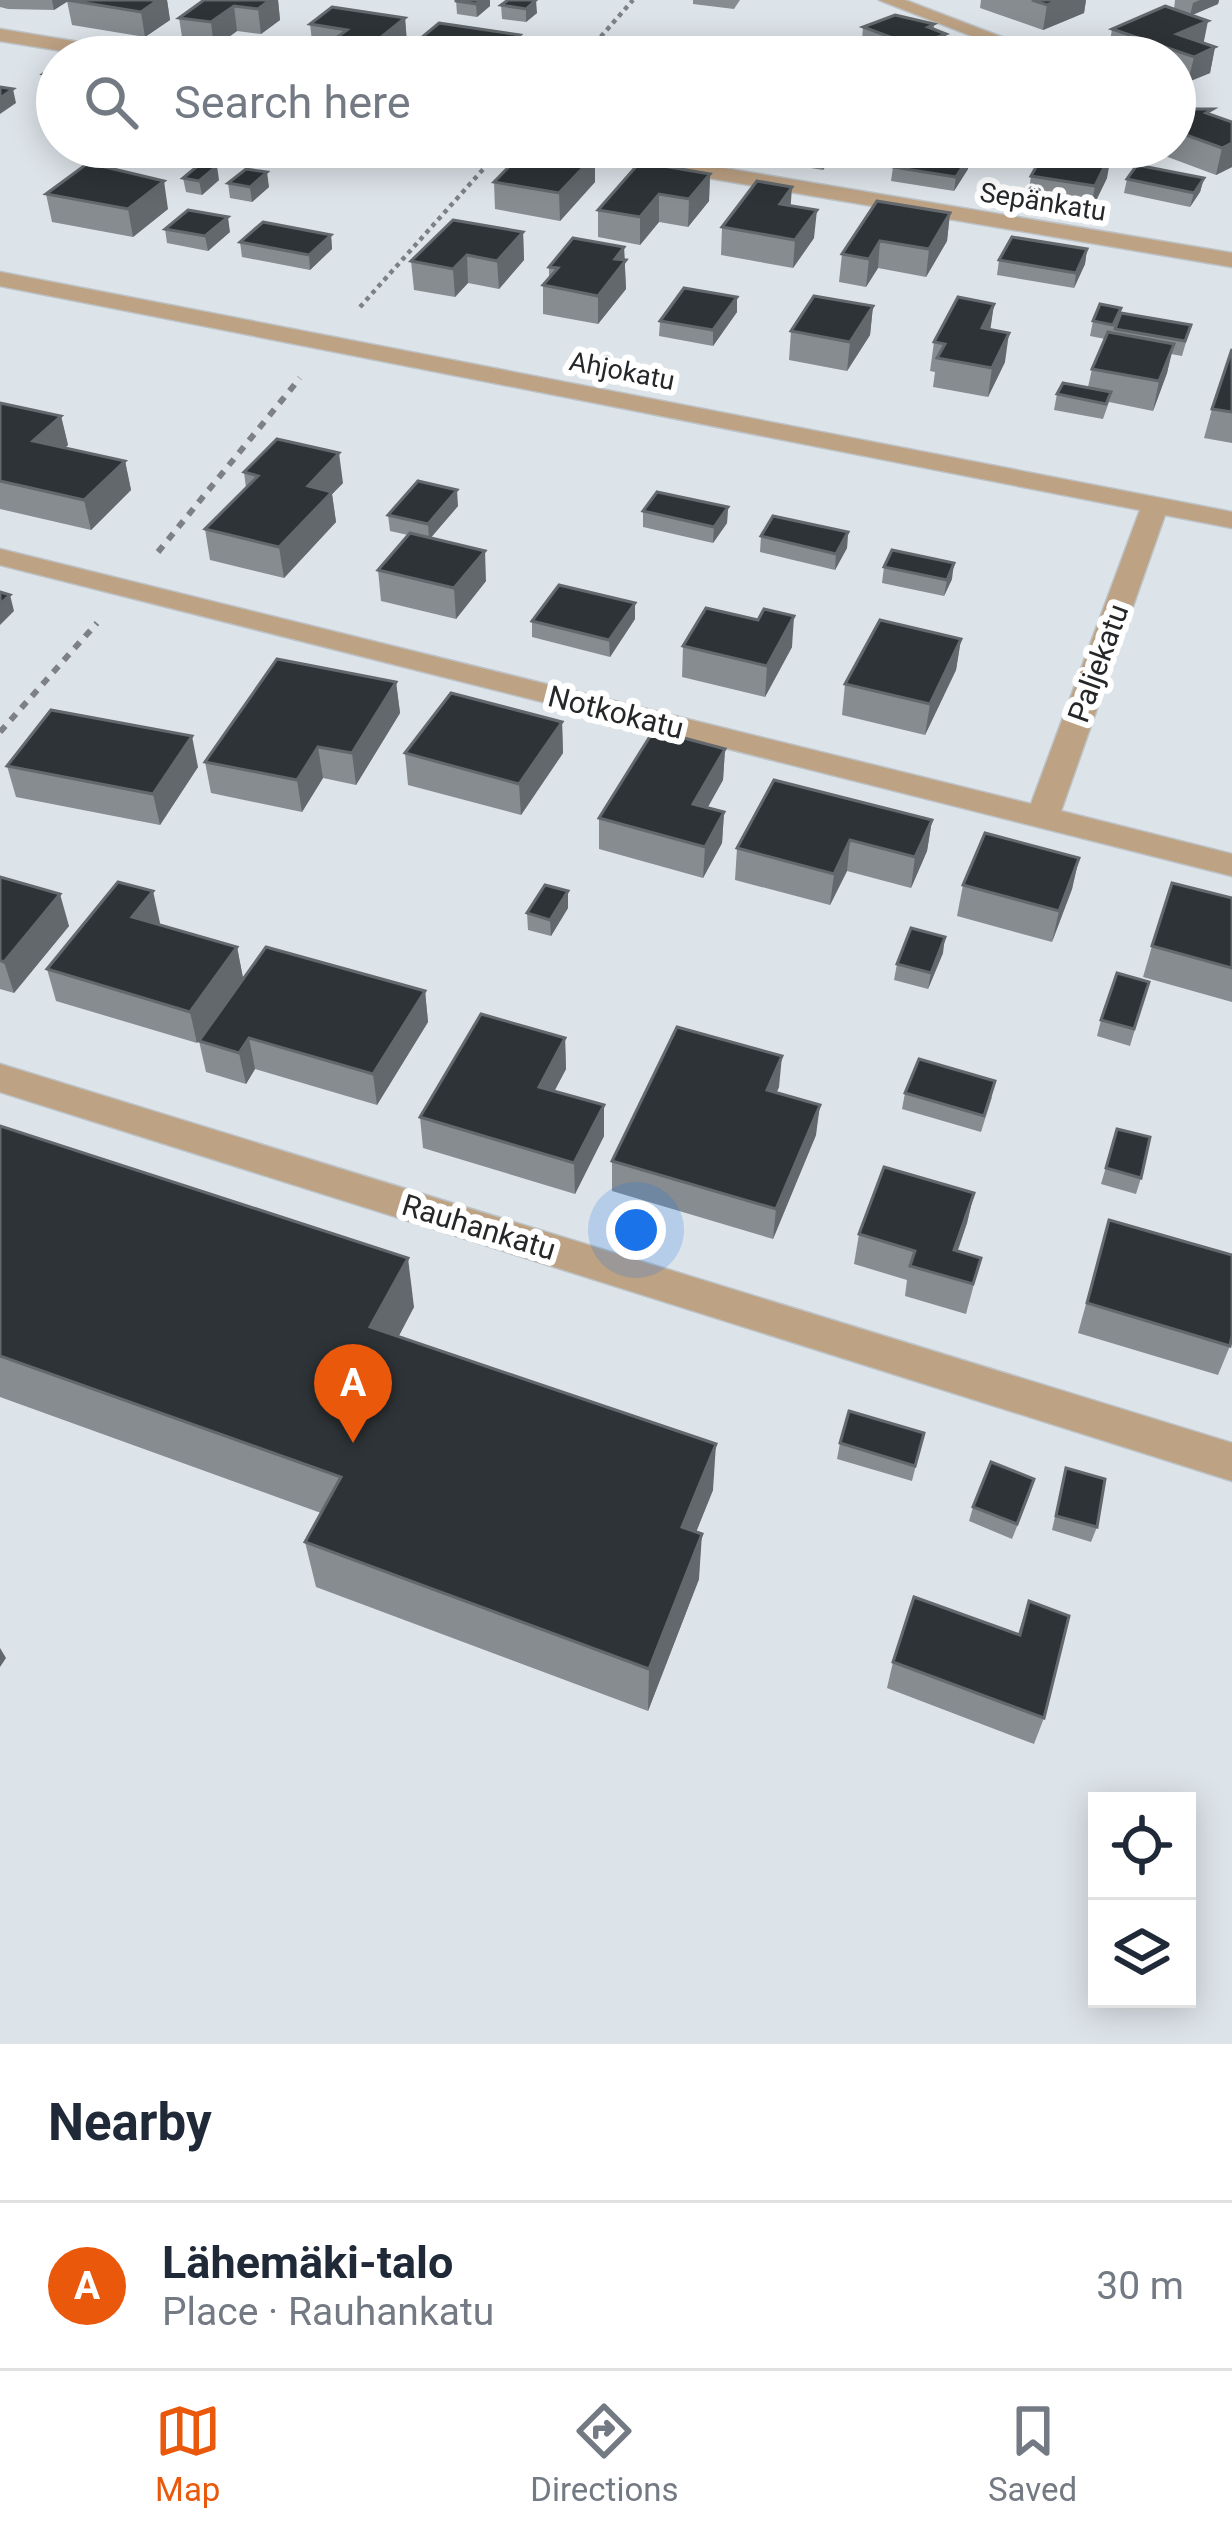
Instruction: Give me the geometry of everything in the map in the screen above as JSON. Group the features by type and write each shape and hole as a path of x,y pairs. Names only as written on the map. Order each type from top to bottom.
{"street":[{"path":"888,0 987,36"},
{"path":"0,35 36,41"},
{"name":"Sepänkatu","path":"686,168 1232,260"},
{"name":"Ahjokatu","path":"0,279 1232,520"},
{"name":"Paljekatu","path":"1041,821 1156,505"},
{"name":"Notkokatu","path":"0,557 1232,866"},
{"name":"Rauhankatu","path":"0,1078 1232,1462"}],"path":[{"path":"601,36 633,0"},
{"path":"0,732 128,588"}],"building":[{"path":"67,0 158,0 141,12"},
{"path":"204,0 270,0 258,9 234,6 211,22 179,18"},
{"path":"508,0 536,0 526,9 501,5"},
{"path":"1165,6 1208,21 1177,34 1183,36 1132,36 1112,29"},
{"path":"332,7 405,18 383,36 339,36 347,30 310,24"},
{"path":"895,15 934,24 928,27 946,34 887,36 863,27"},
{"path":"439,23 520,35 519,36 423,36"},
{"path":"1196,40 1215,47 1196,56"},
{"path":"1196,109 1213,109 1206,113 1232,122 1232,143 1222,148 1196,139"},
{"path":"81,168 109,168 164,181 128,209 46,194"},
{"path":"195,168 215,168 199,181 183,178"},
{"path":"508,168 583,168 559,193 494,182"},
{"path":"635,168 710,174 689,199 659,194 640,217 598,210"},
{"path":"899,168 962,168 956,177"},
{"path":"1035,168 1104,168 1095,186 1031,176"},
{"path":"1135,168 1204,178 1194,193 1127,179"},
{"path":"246,169 267,172 250,187 228,183"},
{"path":"757,181 792,187 780,204 817,210 795,240 722,227"},
{"path":"877,201 950,213 929,249 880,241 869,259 842,254"},
{"path":"188,210 228,217 205,236 165,229"},
{"path":"453,220 523,232 497,261 467,255 453,269 411,261"},
{"path":"263,222 331,235 309,255 240,242"},
{"path":"1012,237 1087,249 1076,273 999,260"},
{"path":"573,238 624,247 615,259 626,260 598,296 543,285 558,268 549,267"},
{"path":"684,288 737,297 713,330 660,321"},
{"path":"814,296 873,306 850,342 791,331"},
{"path":"958,297 994,304 982,328 1009,333 992,368 937,358 945,344 934,342"},
{"path":"1100,304 1121,308 1113,325 1093,321"},
{"path":"1121,313 1191,325 1185,341 1115,329"},
{"path":"1108,332 1174,344 1159,381 1092,369"},
{"path":"1232,349 1232,412 1212,409"},
{"path":"1063,383 1111,392 1106,404 1057,394"},
{"path":"0,403 61,416 33,441 125,461 84,500 0,481"},
{"path":"277,439 339,453 308,486 332,492 279,547 205,529 258,476 244,472"},
{"path":"418,481 457,490 428,524 388,515"},
{"path":"657,492 728,507 714,527 643,511"},
{"path":"773,516 848,532 836,554 761,536"},
{"path":"410,533 485,551 454,588 378,570"},
{"path":"892,550 954,563 947,580 884,567"},
{"path":"559,585 635,603 609,640 532,621"},
{"path":"706,608 758,620 764,609 794,616 767,666 683,646"},
{"path":"880,620 961,639 930,704 845,684"},
{"path":"277,659 396,682 352,753 318,747 297,780 205,762"},
{"path":"451,693 562,722 519,784 405,753"},
{"path":"51,710 192,736 153,794 7,766"},
{"path":"654,730 725,749 693,804 724,812 705,847 599,818"},
{"path":"774,780 932,820 915,857 850,840 834,874 737,848"},
{"path":"985,833 1079,858 1059,911 963,885"},
{"path":"0,877 60,894 4,962 0,960"},
{"path":"118,882 153,891 132,917 237,947 190,1012 47,969"},
{"path":"1172,883 1232,898 1232,968 1152,946"},
{"path":"545,885 568,891 550,920 527,913"},
{"path":"911,928 945,937 931,973 897,964"},
{"path":"266,947 425,991 373,1074 249,1038 239,1053 199,1041"},
{"path":"1117,973 1149,982 1134,1029 1101,1020"},
{"path":"481,1014 565,1038 539,1087 604,1105 574,1163 420,1117"},
{"path":"677,1027 782,1056 767,1090 820,1105 776,1209 612,1161"},
{"path":"919,1059 995,1081 984,1116 905,1093"},
{"path":"0,1126 408,1258 370,1327 716,1444 682,1527 702,1534 649,1669 305,1542 341,1477 0,1356"},
{"path":"1117,1129 1150,1137 1141,1178 1106,1168"},
{"path":"884,1167 974,1193 954,1250 981,1258 973,1284 910,1266 915,1251 859,1234"},
{"path":"1109,1220 1232,1255 1230,1346 1087,1303"},
{"path":"849,1411 924,1433 915,1466 840,1443"},
{"path":"991,1462 1034,1479 1017,1524 973,1507"},
{"path":"1066,1468 1105,1479 1097,1527 1056,1516"},
{"path":"914,1597 1020,1635 1029,1601 1069,1616 1044,1718 893,1662"}],"place":[{"name":"Lähemäki-talo","path":"353,1443"}]}
